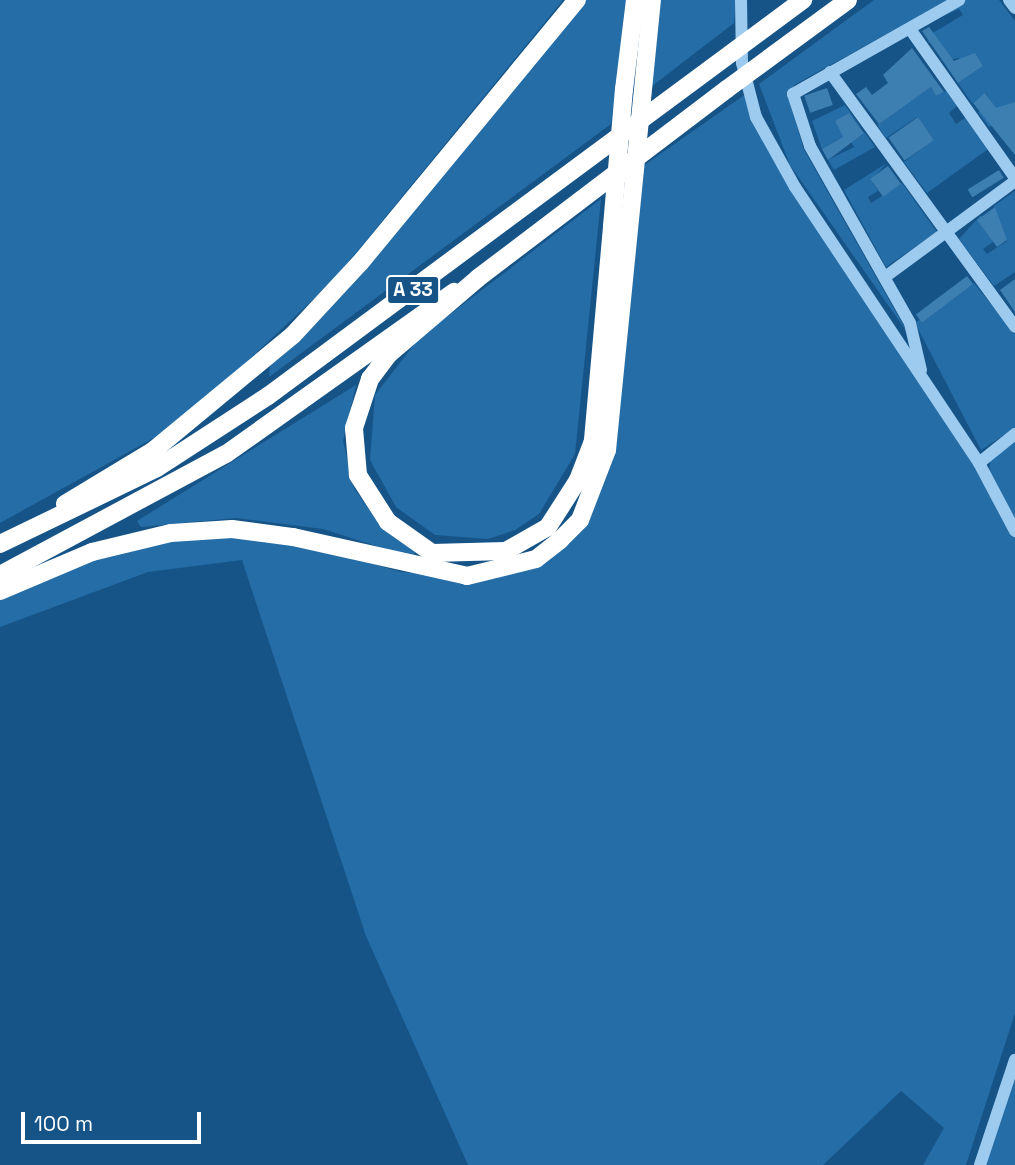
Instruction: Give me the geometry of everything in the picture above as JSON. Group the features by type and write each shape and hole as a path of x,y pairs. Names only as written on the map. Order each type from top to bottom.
{"highway":[{"path":"0,544 154,450 293,335 369,252 577,0"},
{"path":"478,278 388,355 370,379 354,428 358,475 368,498 409,541 432,553 460,557 506,551 548,527 578,480 593,441 624,89 635,0"},
{"path":"0,591 92,552 171,533 232,529 467,576 536,559 580,520 598,485 652,0"},
{"name":"A 33","path":"0,544 157,468 268,396 803,0"},
{"name":"A 33","path":"0,575 226,454 478,278 848,0"},
{"path":"767,61 862,0"}],"street":[{"path":"741,0 742,63 756,117 794,187 921,372 979,463 1015,531"},
{"path":"921,372 920,346 885,277 810,146 793,94 960,0"},
{"path":"1009,0 1015,8"},
{"path":"885,277 947,233 1015,179 910,29"},
{"path":"830,72 1015,327"},
{"path":"979,463 1015,434"},
{"path":"980,1165 1015,1060"}],"shaded area":[{"path":"0,0 563,0 333,281 181,423 0,523"},
{"path":"581,0 628,0 611,124 269,377 270,365 347,290"},
{"path":"656,0 736,0 734,23 647,90"},
{"path":"874,0 949,0 794,85 790,104 804,150 909,335 790,165 759,84"},
{"path":"963,0 999,0 1015,21 1015,102 987,114 994,124 989,127 978,112 992,103 986,93 972,103 958,83 983,66 975,54 966,67 959,58 942,61 938,39 928,43 931,34 963,15 959,9 918,27"},
{"path":"931,87 936,96 946,91 957,106 949,113 956,124 965,118 988,149 927,193 904,162 934,139 917,117 886,138 877,125"},
{"path":"750,91 756,117 989,477 990,460 1015,440 1015,1013 966,1165 923,1165 944,1128 901,1091 823,1165 468,1165 366,936 242,560 148,572 0,627 0,597 90,558 168,539 232,534 328,551 401,572 495,579 580,520 639,169"},
{"path":"845,105 861,128 849,114 835,121 843,137 822,149 812,121"},
{"path":"865,133 875,147 834,170 828,160 854,147 847,135"},
{"path":"887,163 871,180 878,191 868,197 871,203 902,183 937,232 886,267 844,190"},
{"path":"1015,191 1015,272 994,286 959,239 981,215 993,242 983,249 987,254 1007,241 994,206"},
{"path":"601,199 575,454 539,514 515,530 488,539 435,535 396,507 370,460 375,395 420,337"},
{"path":"974,283 1015,334 1015,428 981,450 915,323"},
{"path":"356,385 343,441 354,488 383,529 416,552 411,557 323,529 236,518 141,527 137,521"},
{"path":"1015,1059 1015,1165 983,1165"}],"building":[{"path":"929,27 954,61 975,53 983,66 958,83 922,31"},
{"path":"912,48 944,92 936,96 931,87 879,124 856,94 866,87 872,95 888,83 883,75"},
{"path":"827,88 833,105 810,113 804,96"},
{"path":"985,93 996,108 1015,102 1015,155 973,103"},
{"path":"849,113 864,133 828,160 822,149 843,137 835,121"},
{"path":"918,117 934,140 905,161 889,138"},
{"path":"888,166 901,184 883,197 870,179"},
{"path":"999,170 1004,178 972,197 968,190"},
{"path":"995,207 1007,240 997,247 977,220"},
{"path":"967,276 973,284 922,323 916,315"},
{"path":"1015,279 1015,312 1000,290"}]}
